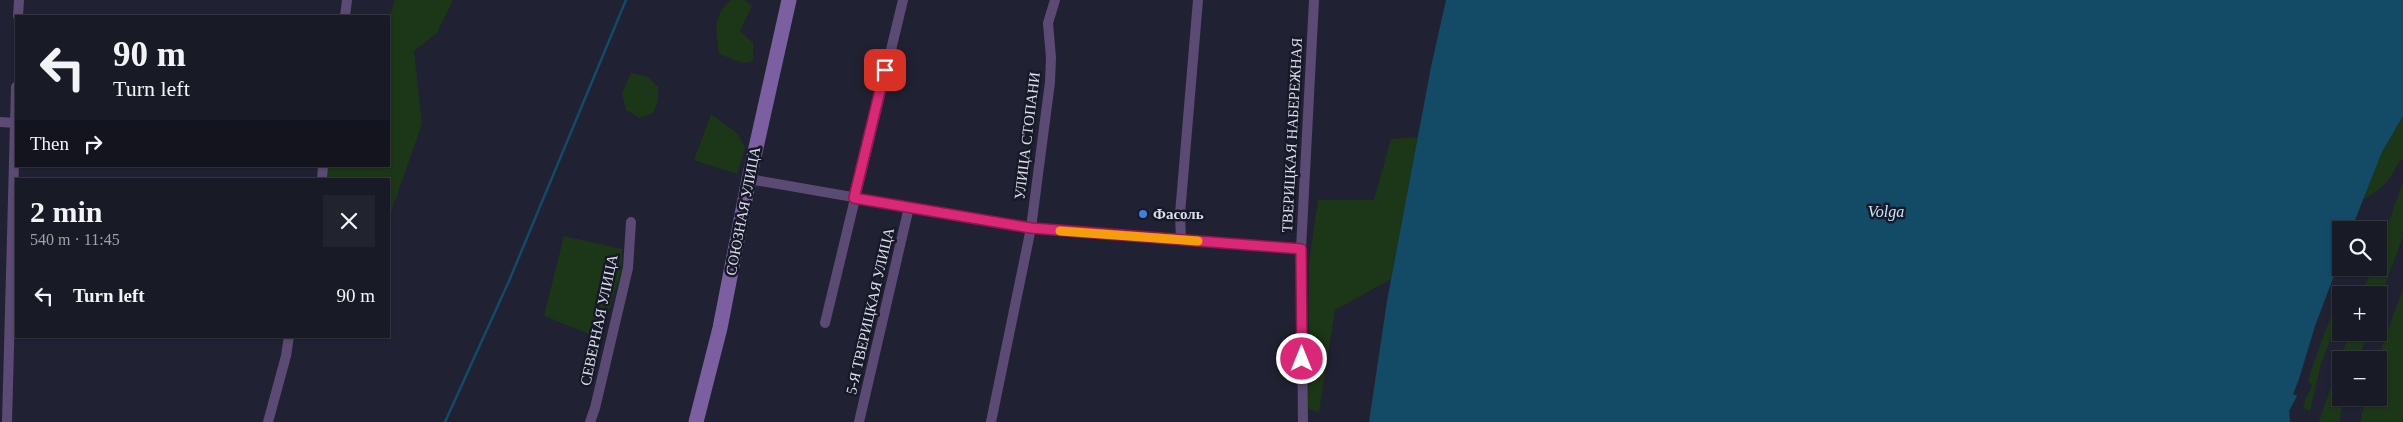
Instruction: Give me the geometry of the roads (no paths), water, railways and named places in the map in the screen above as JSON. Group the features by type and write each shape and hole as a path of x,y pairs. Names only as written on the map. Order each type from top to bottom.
{"street":[{"path":"18,15 19,0"},
{"path":"345,15 347,0"},
{"name":"СОЮЗНАЯ УЛИЦА","path":"696,422 720,328 749,179 789,0"},
{"path":"825,323 903,0"},
{"name":"УЛИЦА СТОПАНИ","path":"991,422 1031,228 1050,82 1051,58 1048,23 1055,0"},
{"path":"1181,240 1180,214 1198,0"},
{"name":"ТВЕРИЦКАЯ НАБЕРЕЖНАЯ","path":"1302,422 1301,249 1314,0"},
{"path":"0,122 15,123"},
{"path":"749,179 1031,228 1301,249"},
{"path":"7,422 14,273 15,198"},
{"name":"5-Я ТВЕРИЦКАЯ УЛИЦА","path":"859,422 909,207"},
{"name":"СЕВЕРНАЯ УЛИЦА","path":"590,422 595,408 628,268 631,222"},
{"path":"0,272 14,273"},
{"path":"268,422 286,356 289,338"}],"water":[{"name":"Volga","path":"1446,0 2403,0 2403,116 2382,152 2355,221 2332,221 2332,276 2334,276 2293,394 2297,396 2289,411 2290,422 1369,422 1387,301 1431,67"}],"waterway":[{"path":"445,422 509,281 626,0"}],"place":[{"name":"Фасоль","path":"1143,214"}]}
